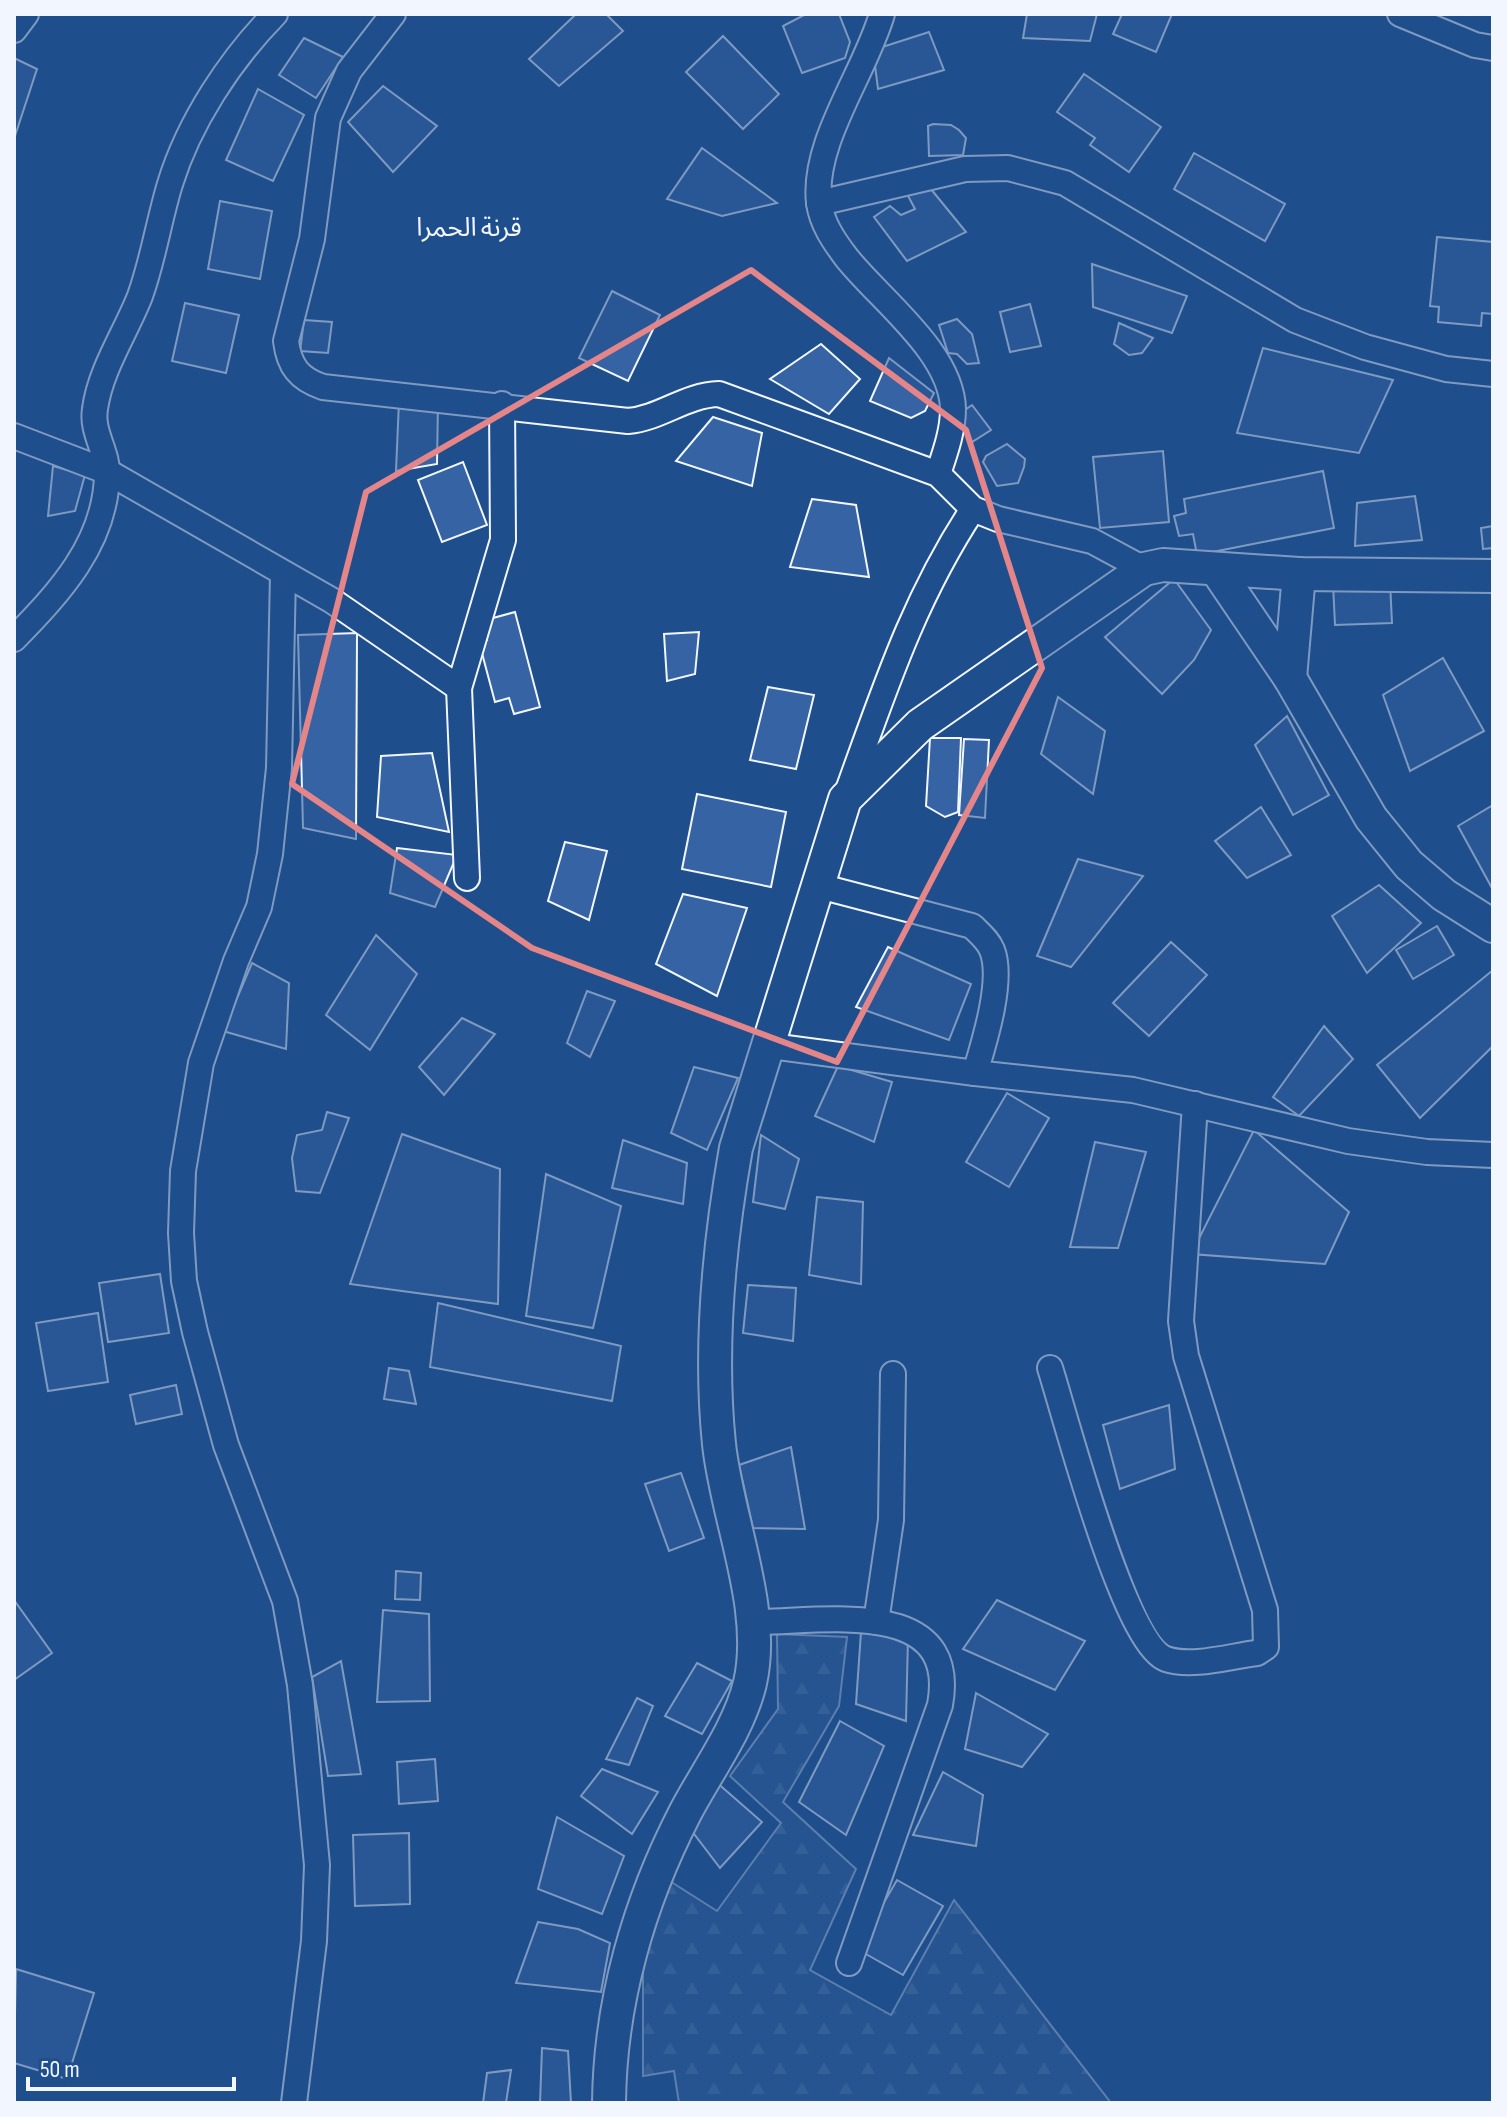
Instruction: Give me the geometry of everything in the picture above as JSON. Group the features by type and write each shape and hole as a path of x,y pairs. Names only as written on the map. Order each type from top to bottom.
{"street":[{"path":"14,30 26,14"},
{"path":"14,639 82,561 97,526 108,472 97,439 94,410 102,381 141,293 171,181 188,138 222,80 275,14"},
{"path":"393,14 349,71 328,118 312,239 286,341 288,357 308,381 323,387 502,404 628,421 646,420 692,397 719,394 938,474 973,509 998,519 1092,541 1144,569"},
{"path":"882,14 874,41 825,148 819,203 833,240 928,348 948,383 953,408 949,440 938,474"},
{"path":"1400,14 1475,45 1493,48"},
{"path":"819,203 965,169 1008,168 1065,183 1295,320 1365,347 1446,369 1493,374"},
{"path":"467,878 459,688 503,540 502,404"},
{"path":"14,436 108,472 331,600 459,688"},
{"path":"609,2103 609,2061 634,1938 656,1869 735,1722 750,1684 755,1622 730,1516 719,1442 717,1342 726,1207 736,1148 771,1046 845,799 914,612 933,572 973,509"},
{"path":"845,799 920,725 1144,569 1163,565 1299,574 1493,576"},
{"path":"1216,569 1290,678 1350,786 1409,865 1444,895 1493,926"},
{"path":"283,574 279,768 270,854 259,907 236,961 201,1063 183,1171 181,1233 184,1281 195,1332 226,1445 285,1601 300,1685 317,1865 314,1941 294,2103"},
{"path":"1290,678 1299,574"},
{"path":"819,886 972,926 985,939 992,949 995,975 975,1073"},
{"path":"771,1046 1133,1090 1348,1141 1427,1152 1493,1155"},
{"path":"1050,1368 1123,1598 1150,1646 1164,1658 1181,1661 1257,1653 1266,1647 1265,1610 1195,1393 1183,1333 1195,1104"},
{"path":"876,1622 891,1520 893,1374"},
{"path":"755,1622 876,1622 913,1631 930,1643 942,1668 943,1688 849,1963"}],"highlighted area":[{"path":"751,270 966,430 1042,668 837,1062 532,948 292,784 366,492"}],"green space":[{"path":"777,1634 847,1637 839,1706 783,1802 856,1869 810,1970 891,2015 954,1900 1111,2103 679,2103 674,2071 643,2076 643,1971 665,1878 717,1911 781,1823 730,1776 778,1709"}],"building":[{"path":"576,14 606,14 623,31 559,86 529,59"},
{"path":"806,14 839,14 850,42 845,58 802,73 783,26"},
{"path":"1027,14 1097,14 1090,41 1023,38"},
{"path":"1122,14 1172,14 1156,52 1113,34"},
{"path":"929,32 944,70 878,89 873,50"},
{"path":"723,36 779,94 743,129 686,72"},
{"path":"304,38 343,57 316,98 279,75"},
{"path":"14,58 37,69 14,139"},
{"path":"1084,74 1161,127 1129,172 1090,145 1095,138 1057,112"},
{"path":"383,86 437,126 393,172 348,122"},
{"path":"258,89 304,115 273,181 226,160"},
{"path":"951,125 959,130 966,138 963,155 929,156 928,126"},
{"path":"702,148 777,203 722,216 667,199"},
{"path":"1194,153 1285,204 1265,241 1174,189"},
{"path":"926,183 966,232 907,261 874,217 890,206 901,215 915,209 906,192"},
{"path":"220,201 272,211 260,279 208,269"},
{"path":"1437,237 1493,242 1493,314 1482,313 1481,326 1438,322 1439,307 1430,306"},
{"path":"1092,264 1187,296 1172,333 1093,307"},
{"path":"612,291 660,315 628,381 579,358"},
{"path":"185,303 239,315 226,373 172,361"},
{"path":"1030,304 1041,346 1010,352 1000,312"},
{"path":"957,319 972,334 979,363 967,364 957,354 948,353 939,325"},
{"path":"304,320 332,322 328,353 300,351"},
{"path":"1119,323 1153,338 1142,353 1129,355 1114,344"},
{"path":"821,344 860,379 829,414 770,379"},
{"path":"1263,348 1393,380 1359,453 1237,433"},
{"path":"889,358 934,393 925,411 911,418 870,401"},
{"path":"399,401 438,402 437,464 396,471"},
{"path":"972,405 991,430 972,442 956,416"},
{"path":"713,417 762,433 752,486 676,461"},
{"path":"1007,444 1025,459 1024,467 1018,483 997,486 983,462 986,456"},
{"path":"1163,451 1169,522 1100,528 1093,457"},
{"path":"463,462 487,525 442,542 418,480"},
{"path":"53,466 85,475 75,511 48,516"},
{"path":"1323,471 1334,528 1197,555 1193,534 1179,536 1174,516 1186,513 1184,499"},
{"path":"1415,496 1422,540 1355,546 1357,503"},
{"path":"812,499 856,505 869,577 790,567"},
{"path":"1493,526 1493,548 1483,549 1481,528"},
{"path":"1174,579 1211,630 1194,660 1162,694 1105,637"},
{"path":"1390,582 1392,623 1335,625 1333,584"},
{"path":"515,612 540,707 514,714 509,698 495,702 479,642 487,640 482,621"},
{"path":"699,632 695,674 667,681 664,634"},
{"path":"357,633 356,839 303,828 298,635"},
{"path":"1443,658 1484,731 1410,771 1383,695"},
{"path":"768,687 814,695 796,769 750,760"},
{"path":"1058,697 1105,731 1093,794 1041,754"},
{"path":"1287,716 1329,795 1293,815 1255,745"},
{"path":"930,738 961,738 958,812 945,817 926,806"},
{"path":"964,739 989,740 985,818 959,815"},
{"path":"432,753 449,832 377,817 381,756"},
{"path":"697,794 786,812 771,887 682,869"},
{"path":"1493,805 1493,890 1458,826"},
{"path":"1261,807 1291,855 1247,878 1215,841"},
{"path":"565,842 607,851 589,920 548,901"},
{"path":"397,848 457,855 435,907 390,893"},
{"path":"1078,859 1143,876 1071,967 1037,956"},
{"path":"1379,885 1421,923 1367,973 1332,916"},
{"path":"683,894 747,908 717,996 656,964"},
{"path":"1437,926 1454,955 1413,979 1396,950"},
{"path":"376,935 417,974 370,1050 326,1015"},
{"path":"1171,942 1207,975 1149,1036 1113,1003"},
{"path":"888,947 971,984 949,1040 856,1007"},
{"path":"252,963 289,983 286,1049 223,1031"},
{"path":"1493,970 1493,1046 1420,1118 1377,1065"},
{"path":"587,991 615,1001 590,1057 567,1043"},
{"path":"462,1018 495,1034 444,1095 419,1067"},
{"path":"1324,1026 1353,1059 1299,1116 1273,1097"},
{"path":"838,1066 892,1082 874,1142 815,1116"},
{"path":"694,1067 738,1078 707,1150 671,1133"},
{"path":"1007,1093 1049,1118 1009,1187 966,1162"},
{"path":"327,1112 349,1118 320,1193 296,1191 292,1158 297,1135 322,1130"},
{"path":"1254,1130 1349,1212 1325,1264 1191,1254"},
{"path":"402,1134 500,1169 498,1304 350,1284"},
{"path":"761,1135 799,1159 785,1209 753,1202"},
{"path":"623,1140 687,1163 683,1204 612,1188"},
{"path":"1095,1142 1146,1152 1118,1248 1070,1247"},
{"path":"546,1174 621,1206 593,1328 526,1316"},
{"path":"817,1197 863,1202 861,1284 809,1275"},
{"path":"160,1274 169,1333 108,1342 99,1283"},
{"path":"748,1285 796,1288 793,1341 743,1333"},
{"path":"438,1303 621,1346 612,1401 430,1367"},
{"path":"98,1313 108,1382 48,1391 36,1323"},
{"path":"389,1368 409,1371 416,1404 384,1399"},
{"path":"176,1385 182,1414 136,1424 130,1395"},
{"path":"1169,1405 1175,1469 1120,1489 1103,1425"},
{"path":"791,1447 805,1529 753,1528 739,1465"},
{"path":"681,1473 704,1538 669,1551 645,1484"},
{"path":"396,1571 421,1573 420,1600 395,1599"},
{"path":"14,1600 52,1653 14,1680"},
{"path":"997,1600 1085,1641 1055,1690 963,1649"},
{"path":"383,1610 429,1614 430,1701 377,1702"},
{"path":"861,1632 908,1638 906,1721 856,1704"},
{"path":"341,1661 361,1774 328,1776 312,1677"},
{"path":"697,1663 732,1681 702,1734 665,1716"},
{"path":"976,1693 1048,1734 1022,1767 965,1749"},
{"path":"637,1698 653,1706 629,1765 606,1759"},
{"path":"840,1721 884,1746 846,1835 799,1802"},
{"path":"435,1759 438,1801 399,1804 397,1762"},
{"path":"602,1769 658,1792 632,1834 581,1796"},
{"path":"943,1772 983,1795 976,1846 913,1835"},
{"path":"715,1781 762,1822 720,1868 685,1822"},
{"path":"557,1817 624,1856 602,1914 538,1889"},
{"path":"409,1833 410,1904 355,1906 353,1835"},
{"path":"897,1880 943,1906 903,1975 857,1949"},
{"path":"538,1922 578,1929 610,1943 601,1992 516,1983"},
{"path":"16,1969 94,1993 67,2079 14,2063"},
{"path":"542,2048 568,2051 571,2103 540,2103"},
{"path":"511,2070 506,2103 483,2103 487,2073"}],"district":[{"name":"قرنة الحمرا","path":"469,228"}]}
